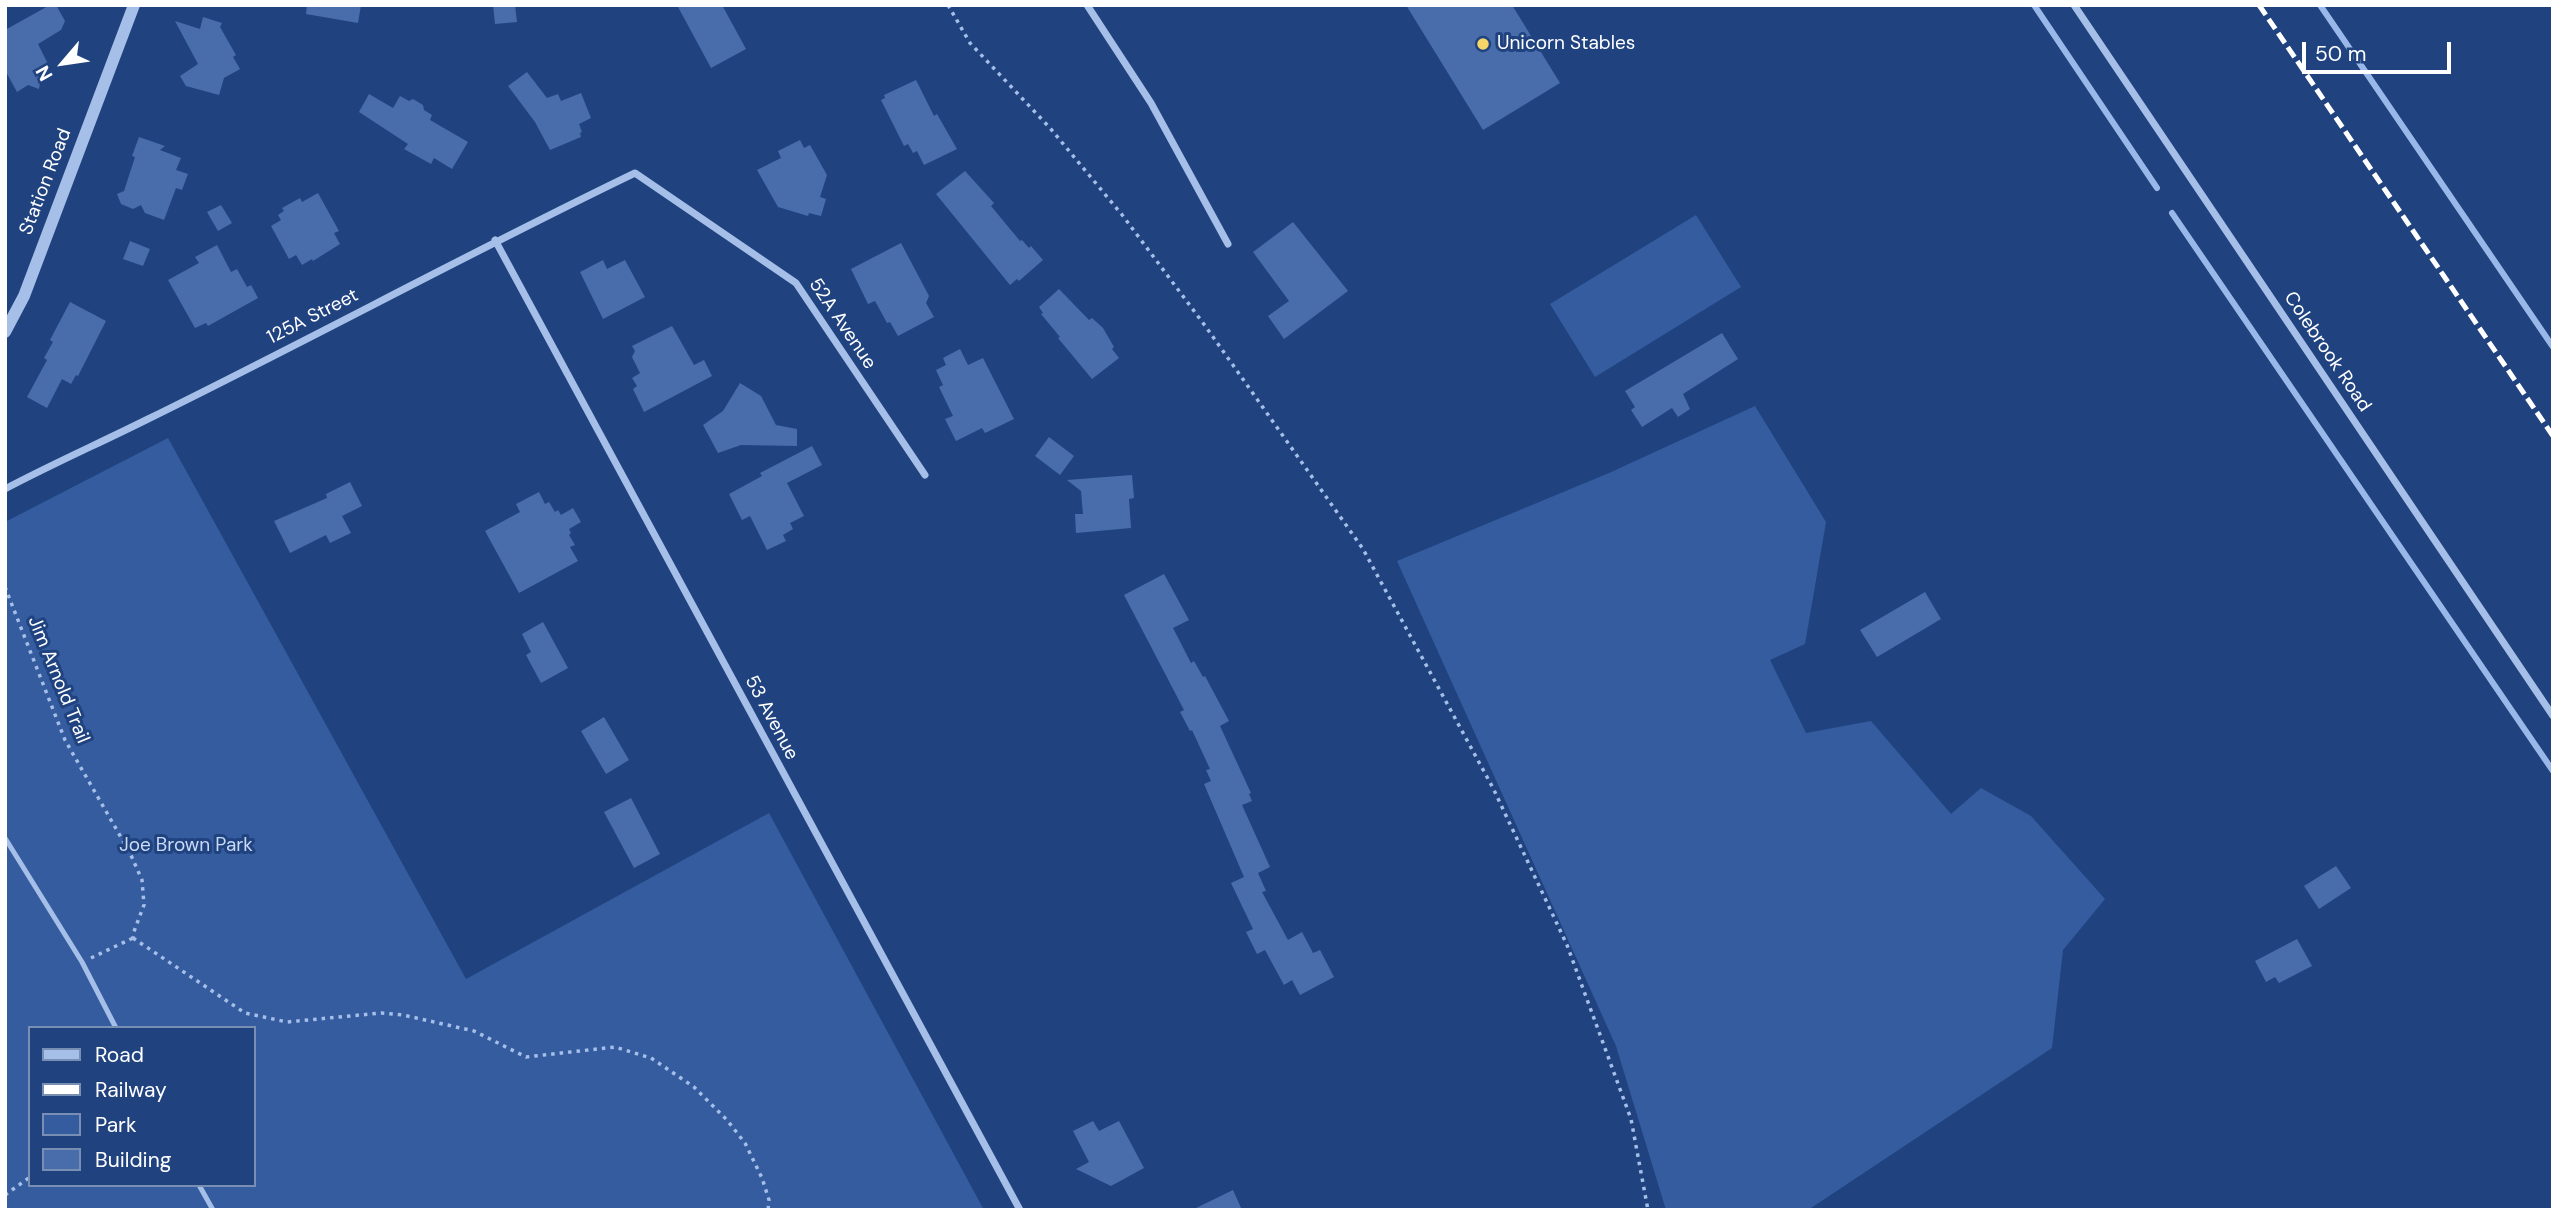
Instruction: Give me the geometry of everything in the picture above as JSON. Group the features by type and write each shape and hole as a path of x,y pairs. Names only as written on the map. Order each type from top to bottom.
{"street":[{"name":"Station Road","path":"5,332 24,296 134,5"},
{"path":"1087,5 1151,103 1227,244"},
{"name":"Colebrook Road","path":"2074,5 2553,716"},
{"name":"125A Street","path":"5,489 146,420 495,240 635,173"},
{"name":"52A Avenue","path":"635,173 796,283 925,475"},
{"name":"53 Avenue","path":"495,240 1020,1210"}],"lane":[{"path":"5,838 82,962 115,1026"},
{"path":"200,1187 213,1210"}],"path":[{"path":"948,5 970,43 1050,128 1123,216 1214,337 1363,549 1493,788 1567,944 1631,1119 1647,1210"},
{"name":"Jim Arnold Trail","path":"5,587 65,740 130,853 142,880 144,905 133,938"},
{"path":"82,962 133,938 246,1013 287,1021 381,1013 404,1015 474,1031 526,1057 615,1047 651,1058 694,1087 745,1143 762,1178 769,1200 768,1210"},
{"path":"5,1195 28,1178"}],"green space":[{"path":"1696,215 1741,287 1595,377 1550,304"},
{"path":"1755,406 1826,522 1805,644 1770,660 1806,733 1871,721 1951,814 1981,788 2031,816 2105,899 2063,950 2052,1048 1808,1210 1666,1210 1616,1046 1397,561 1609,473"},
{"name":"Joe Brown Park","path":"168,438 466,979 769,813 984,1210 5,1210 5,522"}],"building":[{"path":"50,5 56,5 65,21 61,30 38,44 49,66 46,74 41,77 39,89 28,85 17,92 5,70 5,30"},
{"path":"307,5 361,5 358,23 306,14"},
{"path":"493,5 515,5 517,22 495,24"},
{"path":"677,5 722,5 746,49 711,68"},
{"name":"Unicorn Stables","path":"1406,5 1512,5 1560,83 1483,130"},
{"path":"203,17 222,23 220,27 236,55 233,57 240,69 224,78 219,95 186,86 180,76 198,64 175,21 200,29"},
{"path":"527,72 547,98 558,94 561,101 581,93 591,118 579,124 581,137 550,150 535,122 508,86"},
{"path":"916,80 934,116 937,114 957,149 924,165 917,151 913,153 908,144 904,146 881,100 885,98 884,95"},
{"path":"369,94 393,108 400,96 409,101 413,99 432,115 430,120 468,142 452,169 434,158 431,164 404,149 408,144 359,112"},
{"path":"139,137 165,146 160,150 181,158 176,170 188,174 182,190 176,188 164,220 145,213 141,205 133,209 121,204 117,194 124,191"},
{"path":"800,140 804,148 810,145 827,175 820,197 826,199 821,216 809,213 808,216 778,207 757,170 781,158 778,151"},
{"path":"965,171 994,203 991,206 1020,241 1029,248 1031,246 1043,260 1019,281 1017,279 1010,285 936,194"},
{"path":"318,193 339,231 334,233 340,244 302,265 296,255 289,259 271,226 281,220 278,215 284,211 282,208 300,198 302,202"},
{"path":"221,205 232,223 218,231 207,212"},
{"path":"1293,222 1348,291 1284,339 1268,316 1289,301 1253,252"},
{"path":"130,241 150,249 143,266 123,259"},
{"path":"901,243 929,296 926,303 934,317 898,336 875,301 868,304 851,269"},
{"path":"217,245 231,272 237,269 247,287 251,285 258,298 208,326 206,323 195,328 168,280 199,263 195,257"},
{"path":"603,260 607,269 625,260 645,297 603,319 580,272"},
{"path":"1059,289 1089,320 1092,318 1103,328 1119,358 1092,379 1041,314 1043,313 1039,307"},
{"path":"70,302 106,321 78,376 76,375 71,384 62,379 47,408 27,397 47,360 44,358 53,342 50,340"},
{"path":"672,326 694,365 704,360 712,376 644,412 633,389 637,386 632,378 640,373 632,357 635,351 632,346"},
{"path":"1722,333 1738,359 1683,394 1690,409 1678,417 1672,408 1642,427 1631,410 1635,407 1625,391"},
{"path":"960,349 968,365 983,358 1014,419 985,433 982,428 956,441 945,419 953,416 939,387 943,385 936,370 946,365 943,358"},
{"path":"740,383 761,396 776,425 797,429 797,446 741,445 718,453 703,425 723,411"},
{"path":"1049,437 1074,456 1060,475 1035,456"},
{"path":"812,446 822,465 787,483 804,516 790,523 793,529 783,535 786,541 767,550 750,516 742,520 729,494 762,476 760,473"},
{"path":"1132,475 1134,498 1129,499 1131,528 1076,533 1075,514 1083,514 1081,491 1067,480"},
{"path":"350,482 362,506 342,516 351,533 330,543 326,535 290,553 274,521 327,498 326,494"},
{"path":"539,492 545,504 549,502 555,512 558,510 561,515 573,508 581,522 569,529 569,535 575,545 570,547 578,561 519,593 485,531 520,512 516,504"},
{"path":"1164,574 1189,620 1173,628 1191,663 1194,661 1203,677 1205,676 1229,721 1220,726 1251,793 1249,794 1252,801 1242,805 1270,867 1258,873 1266,891 1262,892 1288,940 1302,932 1313,953 1320,950 1334,977 1300,995 1292,980 1284,985 1265,950 1257,954 1246,932 1253,929 1231,883 1244,877 1204,784 1211,781 1206,770 1210,769 1192,730 1190,731 1180,712 1184,710 1124,595"},
{"path":"1925,592 1941,619 1877,657 1860,630"},
{"path":"543,622 568,668 541,683 526,655 531,652 522,634"},
{"path":"604,717 629,760 606,774 581,731"},
{"path":"631,798 660,854 634,868 604,812"},
{"path":"2336,866 2351,888 2319,909 2304,886"},
{"path":"2297,939 2312,966 2279,983 2275,977 2266,982 2255,961"},
{"path":"1093,1121 1099,1131 1119,1121 1144,1168 1111,1186 1076,1169 1089,1162 1073,1131"},
{"path":"1233,1190 1242,1210 1192,1210"}],"waterway":[{"path":"2034,5 2157,188"},
{"path":"2320,5 2553,347"},
{"path":"2172,213 2553,771"}],"railway":[{"path":"2259,5 2553,436"}],"place":[{"name":"Unicorn Stables","path":"1483,44"}]}
